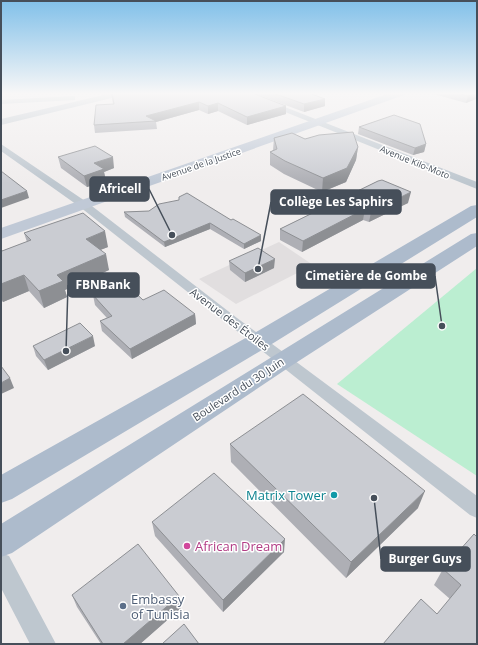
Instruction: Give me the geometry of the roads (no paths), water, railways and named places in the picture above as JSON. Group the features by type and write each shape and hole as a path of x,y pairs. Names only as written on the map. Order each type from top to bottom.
{"main road":[{"name":"Avenue de la Justice","path":"1,234 317,123"},
{"path":"1,490 258,341 477,210"},
{"name":"Boulevard du 30 Juin","path":"1,542 283,360 477,238"}],"street":[{"name":"Avenue Kilo-Moto","path":"317,123 477,186"},
{"name":"Avenue des Étoiles","path":"1,147 84,205 258,341 477,508"},
{"path":"1,564 43,644"}],"place":[{"name":"Africell","path":"172,235"},
{"name":"Collège Les Saphirs","path":"258,269"},
{"name":"Cimetière de Gombe","path":"442,326"},
{"name":"FBNBank","path":"66,351"},
{"name":"Matrix Tower","path":"334,495"},
{"name":"Burger Guys","path":"374,498"},
{"name":"African Dream","path":"187,546"},
{"name":"Embassy of Tunisia","path":"123,606"}]}
